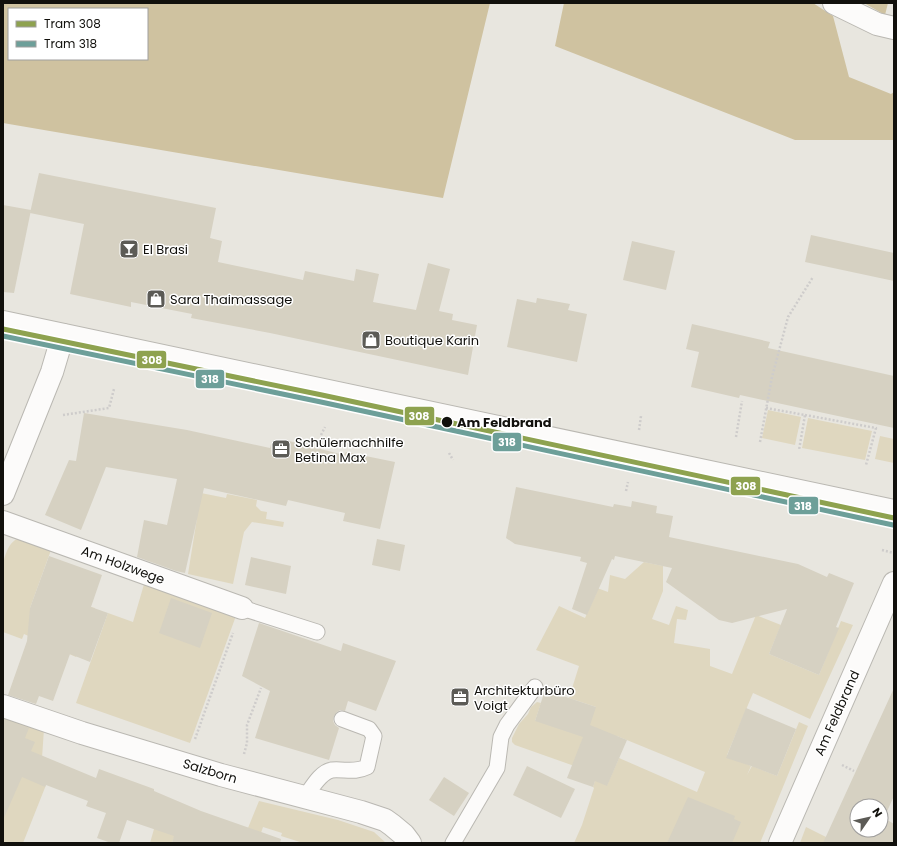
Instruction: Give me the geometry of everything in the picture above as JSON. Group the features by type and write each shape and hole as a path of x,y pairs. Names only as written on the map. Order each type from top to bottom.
{"street":[{"path":"834,3 877,24 894,28"},
{"path":"3,322 894,512"},
{"path":"3,494 52,372 63,335"},
{"name":"Am Holzwege","path":"3,522 242,608"},
{"name":"Am Feldbrand","path":"780,843 894,583"},
{"name":"Salzborn","path":"3,706 82,733 241,780 361,812 385,820 404,835 410,843"}],"lane":[{"path":"242,608 317,632"},
{"path":"453,843 497,768 501,737 506,725 535,687"},
{"path":"305,797 318,779 331,770 360,771 367,767 374,736 369,729 342,719"}],"path":[{"path":"760,442 779,348 788,317 813,277"},
{"path":"56,416 109,408 114,390"},
{"path":"736,437 742,401"},
{"path":"766,408 876,428 866,464"},
{"path":"799,450 805,415"},
{"path":"639,430 642,416"},
{"path":"321,435 325,427"},
{"path":"449,453 453,460"},
{"path":"626,491 629,478"},
{"path":"882,550 894,553"},
{"path":"186,764 242,608"},
{"path":"241,780 246,758 243,757 247,743 247,725 261,688"}],"shaded area":[{"path":"3,3 490,3 443,198 3,123"},
{"path":"564,3 813,3 833,16 849,77 891,94 894,92 894,140 795,140 555,46"},
{"path":"864,3 888,3 885,15"},
{"path":"768,410 801,417 795,445 762,438"},
{"path":"808,418 872,431 865,460 802,448"},
{"path":"880,436 894,439 894,463 875,459"},
{"path":"176,488 226,498 227,494 257,500 256,506 261,511 267,512 266,519 284,522 283,527 252,522 244,532 233,584 188,574 197,518 172,512"},
{"path":"18,539 51,550 30,608 95,608 76,657 24,634 22,639 3,632 3,565 10,546 15,540"},
{"path":"644,562 663,566 663,591 652,619 669,625 676,606 688,610 686,620 677,619 674,643 710,649 710,666 732,674 756,615 781,625 769,654 819,675 841,621 853,625 810,719 753,693 727,755 751,766 747,775 752,766 777,776 799,722 808,726 760,843 574,843 582,825 597,774 515,745 512,742 512,738 519,724 528,714 531,707 537,702 541,703 535,721 596,707 569,698 579,666 536,650 559,606 585,618 596,594 597,588 608,592 610,575 625,579","holes":["617,736 705,772 697,792 619,758 607,785 598,778"]},
{"path":"145,581 237,613 190,743 76,703 108,613 133,622"},
{"path":"3,714 44,729 42,758 46,785 23,843 3,843"},
{"path":"259,801 338,820 374,832 386,843 303,843 281,836 282,833 263,827 261,833 248,828"},
{"path":"156,822 177,829 172,843 150,843"},
{"path":"806,827 838,843 800,843"}],"building":[{"path":"39,173 216,208 210,238 222,241 218,262 303,280 305,271 354,281 356,269 379,274 373,302 416,310 428,263 450,269 439,311 453,314 452,320 477,325 468,375 270,333 191,318 192,314 131,302 131,307 70,294 84,224 30,213"},
{"path":"3,205 31,210 14,293 3,292"},
{"path":"811,235 894,253 894,281 805,262"},
{"path":"632,241 675,251 666,290 623,280"},
{"path":"537,298 570,304 568,310 587,314 577,362 507,347 517,299 536,303"},
{"path":"692,324 770,342 768,348 894,376 894,428 740,395 739,398 691,387 699,352 686,349"},
{"path":"84,413 187,430 270,448 271,444 284,447 285,440 344,455 346,452 395,462 380,529 343,521 345,513 288,500 286,506 204,488 185,573 137,557 144,520 167,525 177,479 106,467 81,530 45,515 69,460 76,461"},
{"path":"516,487 613,507 614,504 631,507 632,501 657,506 656,513 673,516 669,537 798,564 827,577 829,573 854,583 836,627 839,628 819,675 769,654 787,609 732,623 719,620 666,582 672,568 615,556 614,560 612,559 587,615 572,609 587,563 580,561 581,557 515,544 506,538"},
{"path":"377,539 405,545 400,571 372,565"},
{"path":"49,556 102,575 91,607 108,613 90,662 70,654 53,701 39,696 36,704 8,695 27,641 30,608"},
{"path":"251,557 291,566 286,594 245,585"},
{"path":"171,598 212,613 200,648 159,633"},
{"path":"259,623 341,651 343,643 396,661 376,711 348,701 345,711 340,710 334,716 333,721 339,728 329,760 255,738 270,691 242,676"},
{"path":"894,688 894,796 889,807 889,798 849,798 849,838 889,838 889,821 894,824 894,843 823,843"},
{"path":"545,690 596,707 590,725 627,740 607,786 595,781 593,787 567,778 583,737 535,721"},
{"path":"746,708 796,729 777,776 726,758"},
{"path":"3,719 29,728 25,738 35,742 31,751 96,778 99,769 154,789 154,791 201,811 281,839 280,843 172,843 174,836 127,820 119,843 111,843 97,838 106,813 86,806 88,801 46,785 45,787 22,777 3,820"},
{"path":"527,766 575,789 561,818 513,795"},
{"path":"444,777 469,793 454,816 429,800"},
{"path":"688,797 735,816 734,819 741,822 732,843 667,843"}],"tram line":[{"name":"308","path":"3,329 322,395 894,518"},
{"name":"318","path":"3,336 321,402 893,525"}],"place":[{"name":"El Brasi","path":"129,249"},
{"name":"Sara Thaimassage","path":"156,299"},
{"name":"Boutique Karin","path":"371,340"},
{"name":"Am Feldbrand","path":"447,422"},
{"name":"Schülernachhilfe Betina Max","path":"281,449"},
{"name":"Architekturbüro Voigt","path":"460,697"}]}
